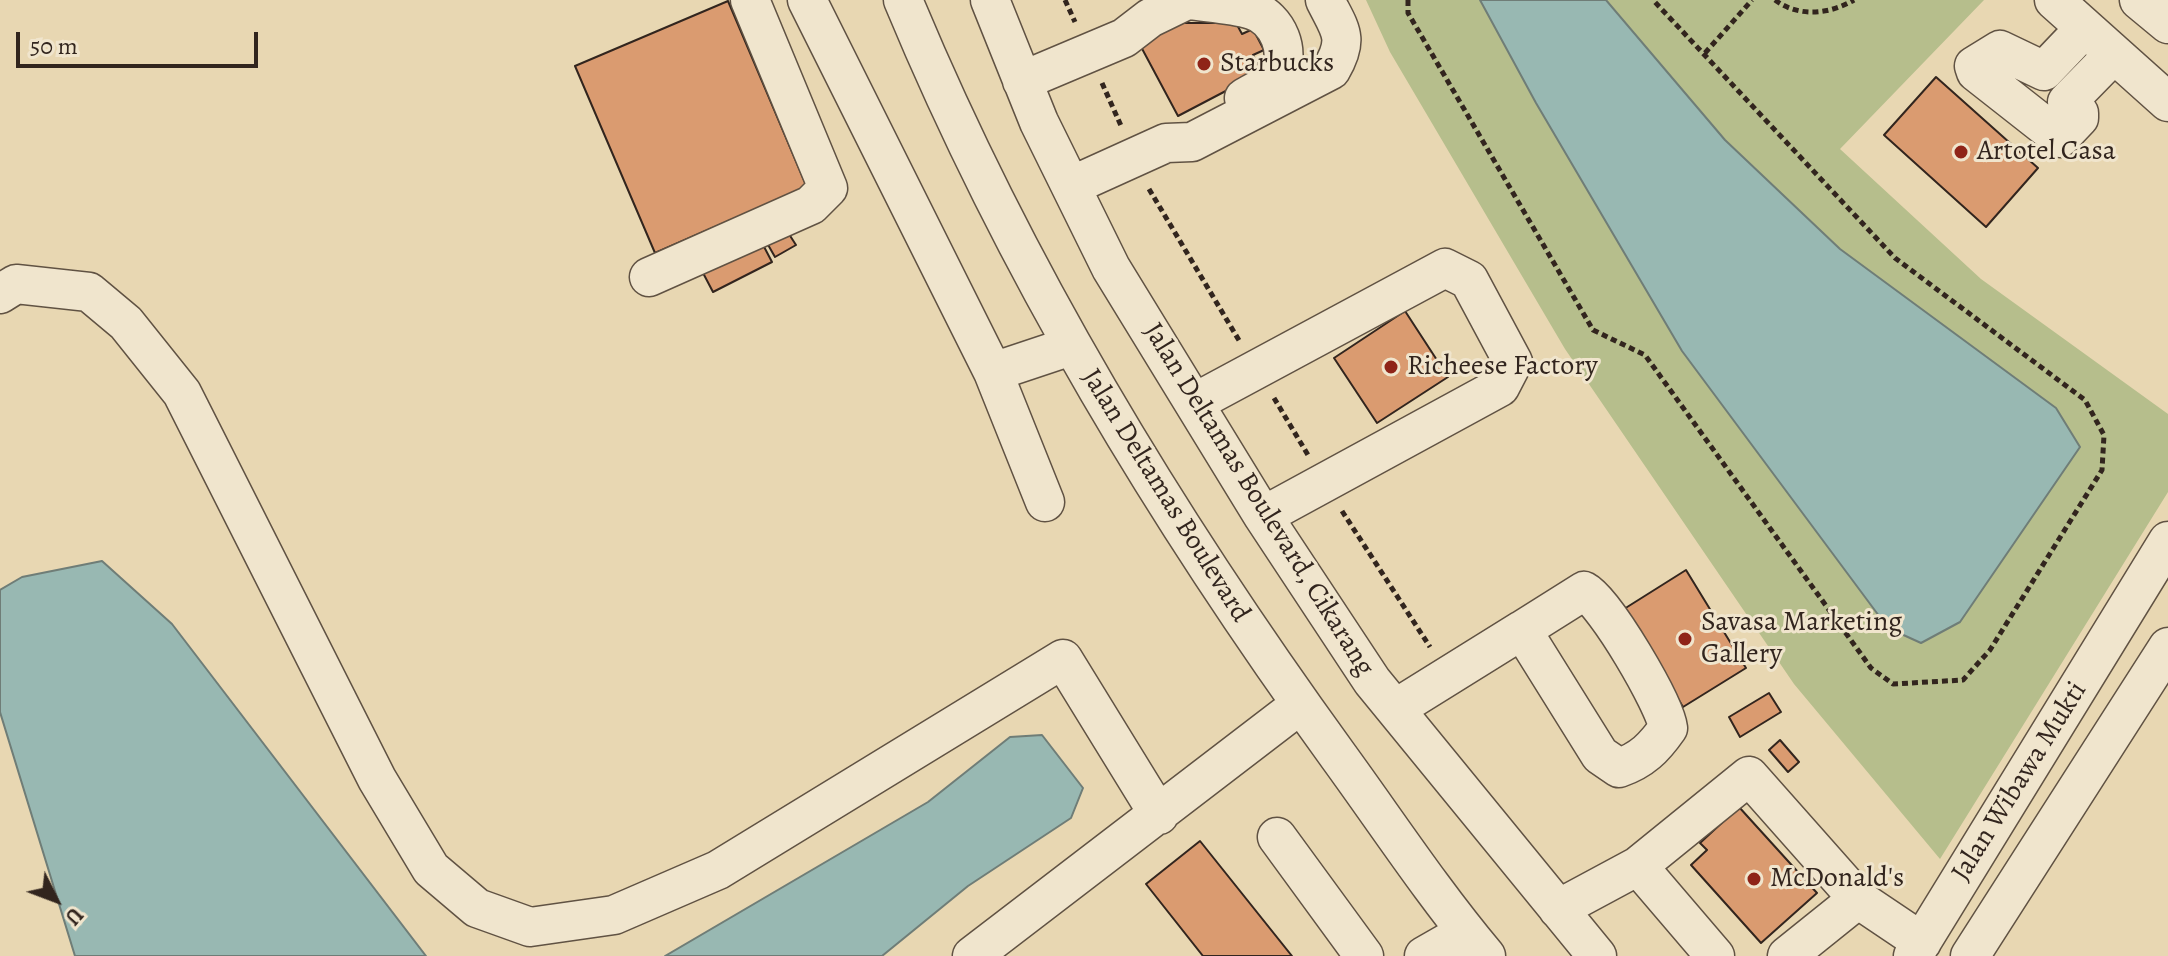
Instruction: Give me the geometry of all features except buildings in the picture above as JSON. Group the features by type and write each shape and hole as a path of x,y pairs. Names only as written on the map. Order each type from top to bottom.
{"street":[{"path":"649,277 811,205 828,188 750,0"},
{"path":"807,0 993,372 1045,502"},
{"name":"Jalan Deltamas Boulevard","path":"903,0 952,119 1071,346 1222,591 1476,944"},
{"name":"Jalan Deltamas Boulevard, Cikarang","path":"990,0 1022,81 1111,268 1263,516 1372,681 1597,956"},
{"path":"1022,81 1124,38 1150,18 1188,0 1254,10 1269,19 1282,41 1283,60 1276,77 1150,150 1071,186"},
{"path":"1150,150 1192,142 1331,70 1342,51 1343,35 1325,0"},
{"path":"2054,0 2112,56 2168,102"},
{"path":"2139,0 2168,24"},
{"path":"2084,29 2044,71 2039,72 2007,50 2000,50 1974,66 1976,72 2060,138 2079,118 2079,113 2067,102 2112,56"},
{"path":"1194,403 1445,268 1469,280 1513,362 1500,387 1263,516"},
{"path":"0,294 16,284 89,292 126,323 182,393 377,779 431,869 477,908 530,927 614,915 718,870 1063,659 1159,815"},
{"path":"993,372 1071,346"},
{"name":"Jalan Wibawa Mukti","path":"1917,949 2168,541"},
{"path":"2127,609 2168,634"},
{"path":"1529,640 1402,718 1448,675 1529,640"},
{"name":"Jalan Wibawa Mukti","path":"1970,956 2168,647"},
{"path":"972,956 1301,704"},
{"path":"1558,909 1638,866 1749,776 1858,899 1917,949"},
{"path":"1277,837 1364,956"},
{"path":"1638,866 1715,956"},
{"path":"1787,956 1858,899"},
{"path":"1424,956 1476,944"}],"path":[{"path":"1408,0 1408,13 1593,330 1645,355 1871,668 1893,684 1963,680 1990,650 2102,470 2104,435 2085,400 1895,258 1653,0"},
{"path":"1705,53 1752,0"},
{"path":"1775,0 1784,6 1810,13 1838,9 1854,0"},
{"path":"1089,53 1150,150 1150,190 1324,481 1448,675"}],"green space":[{"path":"1366,0 1984,0 1840,149 1981,279 2168,414 2168,492 1940,859 1794,684 1565,349 1390,52"}],"water":[{"path":"1480,0 1606,0 1725,140 1840,249 2056,408 2080,447 1960,622 1921,643 1888,628 1682,351 1536,103"},
{"path":"102,561 172,624 426,956 75,956 0,712 0,590 22,577"},
{"path":"1042,735 1083,788 1071,818 968,886 882,956 665,956 928,802 1010,737"}],"place":[{"name":"Starbucks","path":"1204,64"},
{"name":"Artotel Casa","path":"1961,152"},
{"name":"Richeese Factory","path":"1391,367"},
{"name":"Savasa Marketing Gallery","path":"1685,639"},
{"name":"McDonald's","path":"1754,879"}]}
